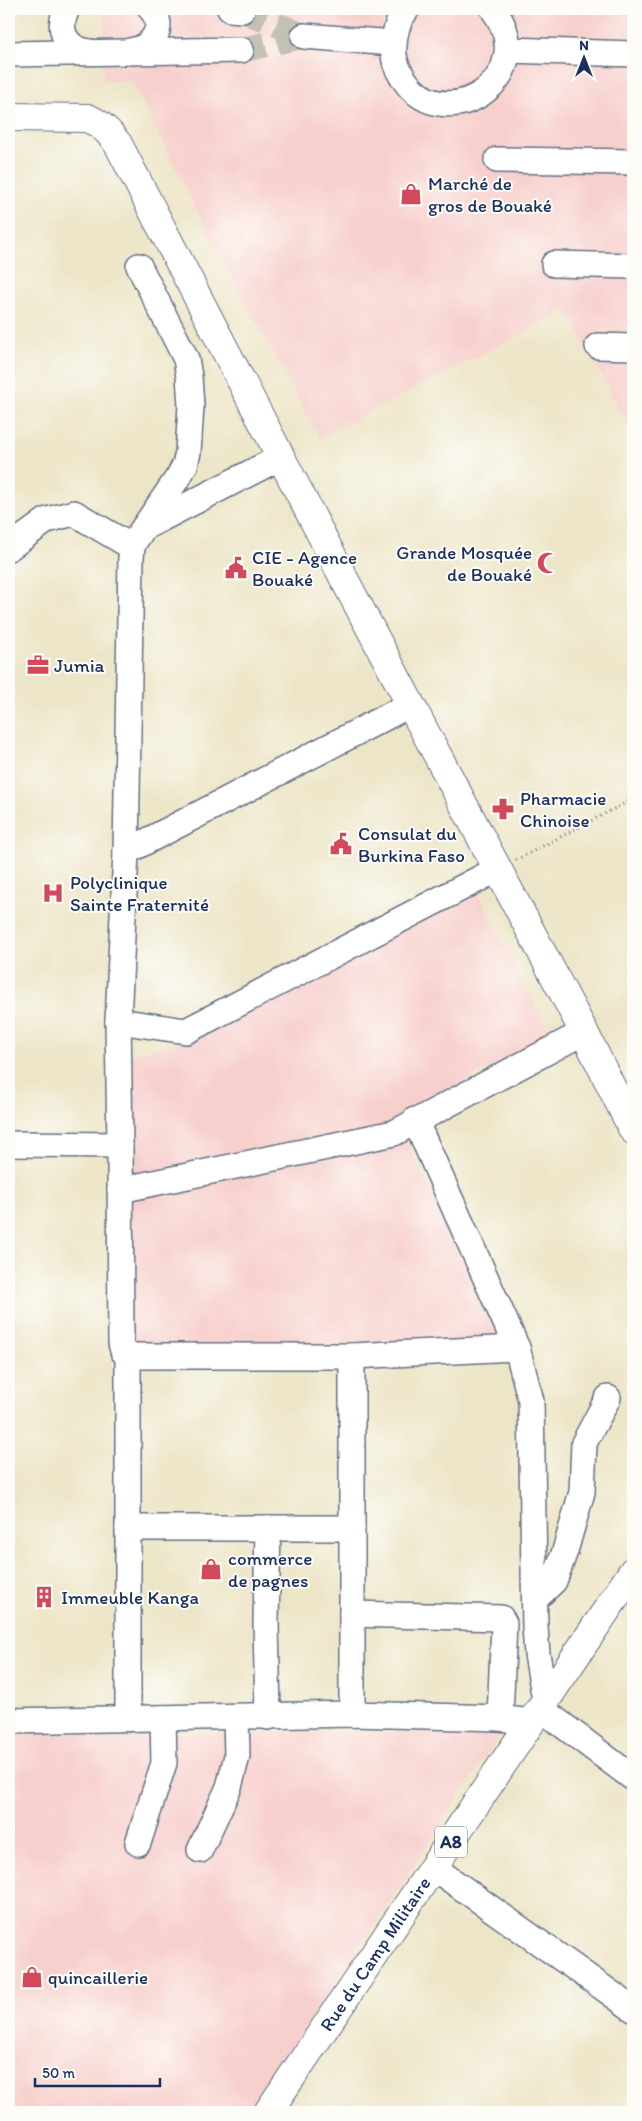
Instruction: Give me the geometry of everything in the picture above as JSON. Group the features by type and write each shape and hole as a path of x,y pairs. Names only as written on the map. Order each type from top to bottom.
{"main road":[{"path":"9,117 87,118 98,122 107,129 118,144 584,1032 633,1130"},
{"name":"Rue du Camp Militaire","path":"268,2112 633,1571"}],"street":[{"path":"67,9 62,25 67,41 73,47 90,52"},
{"path":"130,51 140,50 148,46 154,39 158,30 158,21 151,9"},
{"path":"408,9 397,26 393,43 395,61 402,77 414,90 429,100 448,103 466,102 482,94 496,82 505,66 508,50 507,33 501,19 493,9"},
{"path":"304,36 393,43"},
{"path":"9,54 241,50"},
{"path":"508,50 633,54"},
{"path":"497,160 633,162"},
{"path":"554,264 633,266"},
{"path":"128,1718 128,1356 123,1351 120,1343 118,1021 137,538 179,476 184,465 188,452 191,406 190,376 186,359 139,266"},
{"path":"598,346 633,347"},
{"path":"137,538 281,457"},
{"path":"9,548 47,520 74,513 137,538"},
{"path":"126,852 411,704"},
{"path":"118,1021 186,1032 498,869"},
{"path":"120,1190 394,1133 415,1120 584,1032"},
{"path":"415,1120 517,1348 531,1401 539,1710"},
{"path":"9,1144 120,1145"},
{"path":"128,1356 352,1356 517,1348"},
{"path":"352,1356 352,1714"},
{"path":"535,1599 554,1581 565,1551 582,1492 584,1443 608,1398"},
{"path":"128,1528 352,1528"},
{"path":"268,1528 266,1622 268,1717"},
{"path":"352,1614 501,1618 504,1624 500,1718"},
{"path":"9,1721 352,1714 500,1718 539,1710 633,1778"},
{"path":"200,1850 229,1786 237,1756 236,1717"},
{"path":"138,1843 164,1763 162,1718"},
{"path":"434,1868 633,2009"}],"path":[{"path":"498,869 633,799"}],"shaded area":[{"name":"Marché de gros de Bouaké","path":"105,9 633,9 633,435 567,310 319,438 220,256 132,82 103,81"},
{"path":"476,889 551,1037 396,1117 500,1341 126,1348 129,1055 191,1039"},
{"path":"503,1731 250,2112 9,2112 9,1735"}],"tunnel":[{"path":"242,10 304,36"},
{"path":"241,50 304,36"}],"place":[{"name":"Marché de gros de Bouaké","path":"411,194"},
{"name":"Grande Mosquée de Bouaké","path":"548,563"},
{"name":"CIE - Agence Bouaké","path":"236,568"},
{"name":"Jumia","path":"38,665"},
{"name":"Pharmacie Chinoise","path":"503,809"},
{"name":"Consulat du Burkina Faso","path":"341,844"},
{"name":"Polyclinique Sainte Fraternité","path":"53,893"},
{"name":"commerce de pagnes","path":"211,1569"},
{"name":"Immeuble Kanga","path":"44,1597"},
{"name":"quincaillerie","path":"32,1977"}]}
